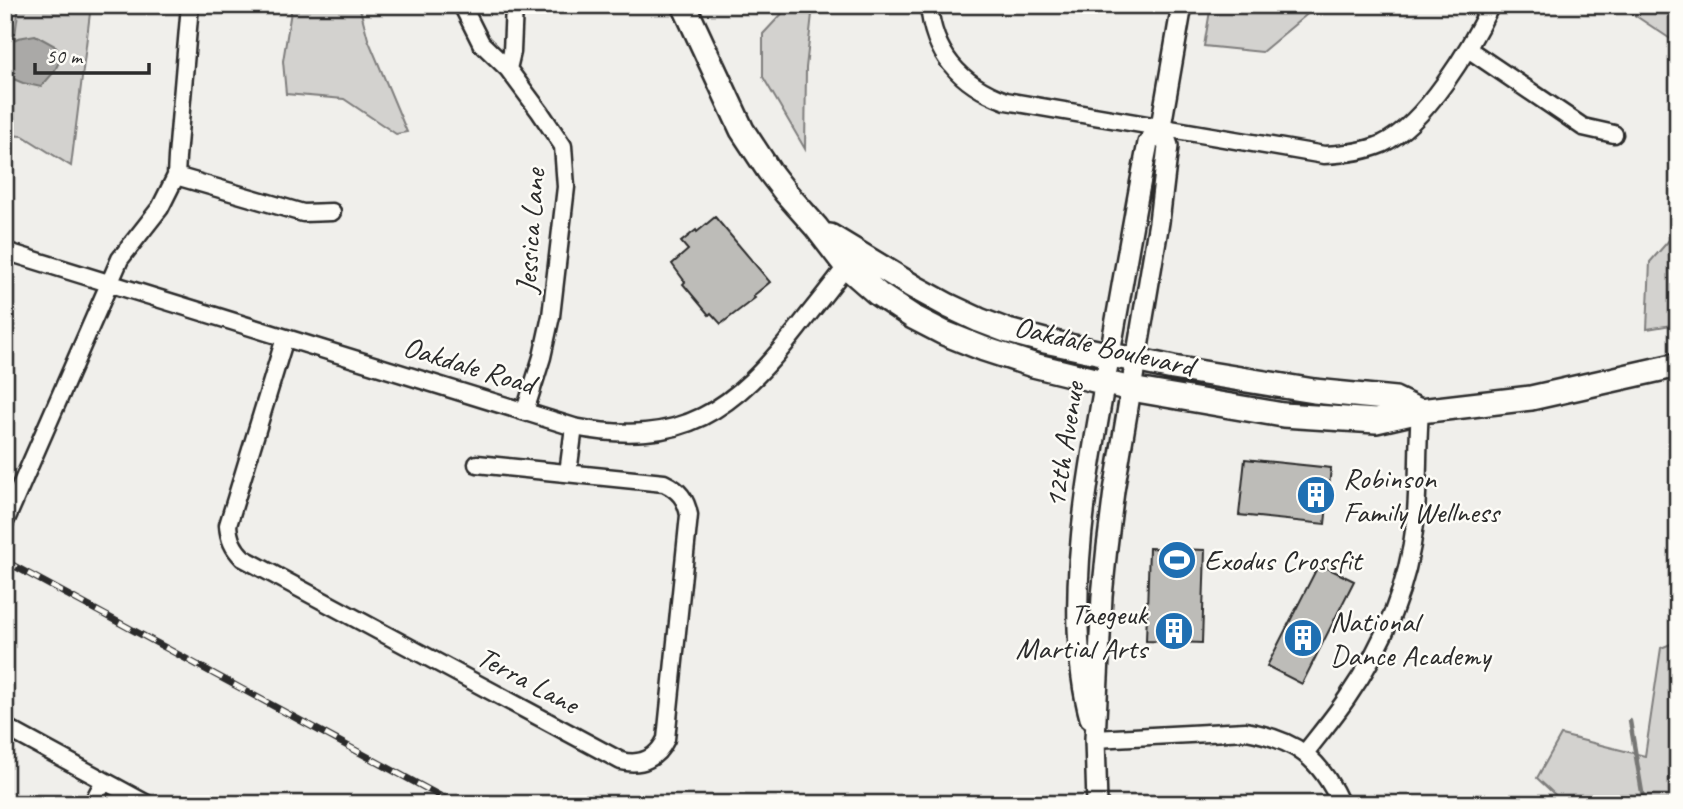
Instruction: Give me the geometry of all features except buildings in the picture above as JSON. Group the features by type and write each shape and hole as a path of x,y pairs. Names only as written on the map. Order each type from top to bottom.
{"main road":[{"name":"Oakdale Boulevard","path":"684,5 742,130 769,171 816,227 851,259 878,294 913,317 984,349 1033,365 1131,388 1283,415 1376,421 1420,411 1531,398 1678,365"},
{"name":"Oakdale Boulevard","path":"851,259 979,320 1033,338 1173,368 1314,391 1395,399 1420,411"}],"street":[{"path":"5,522 120,259 160,208 176,176 190,5"},
{"name":"Jessica Lane","path":"462,5 481,43 508,69 562,146 566,187 551,316 542,357 525,411"},
{"path":"508,69 512,52 514,5"},
{"path":"929,5 930,19 944,54 956,70 989,95 1324,155 1364,150 1383,143 1415,120 1468,49 1491,5"},
{"name":"12th Avenue","path":"1095,739 1085,701 1079,652 1079,566 1086,487 1136,201 1148,143 1161,126 1182,5"},
{"path":"1468,49 1583,127 1614,134"},
{"name":"12th Avenue","path":"1097,804 1095,739 1102,596 1114,491 1159,222 1168,146 1161,126"},
{"path":"176,176 303,213 332,212"},
{"name":"Oakdale Road","path":"5,251 574,427 627,434 656,432 700,419 739,394 777,355 851,259"},
{"name":"Terra Lane","path":"285,338 229,525 229,537 234,549 243,558 621,761 631,764 653,757 662,748 666,738 689,515 681,494 664,483 477,464"},
{"path":"1305,753 1347,698 1368,665 1396,604 1407,569 1415,527 1420,411"},
{"path":"568,473 574,427"},
{"path":"5,727 147,804"},
{"path":"1095,739 1246,731 1268,735 1305,753 1332,784 1341,804"},
{"path":"92,804 104,780"}],"shaded area":[{"path":"19,5 91,5 71,166 23,136 5,135 5,84"},
{"path":"292,5 359,5 368,39 407,132 396,134 344,99 286,94 283,61"},
{"path":"790,5 813,5 806,68 805,149 763,77 763,34"},
{"path":"1211,5 1318,5 1262,52 1204,46"},
{"path":"1630,5 1678,5 1678,44 1624,8"},
{"path":"35,35 55,46 62,56 54,72 41,87 23,83 6,76 5,73 6,44 18,38"},
{"path":"1678,230 1678,324 1647,329 1650,262"},
{"path":"1678,641 1678,804 1565,804 1537,778 1561,735 1645,756 1661,648"}],"waterway":[{"path":"1630,721 1644,804"}],"railway":[{"path":"5,561 455,804"}],"place":[{"name":"Robinson Family Wellness","path":"1316,495"},
{"name":"Exodus Crossfit","path":"1177,560"},
{"name":"Taegeuk Martial Arts","path":"1174,631"},
{"name":"National Dance Academy","path":"1303,638"}]}
